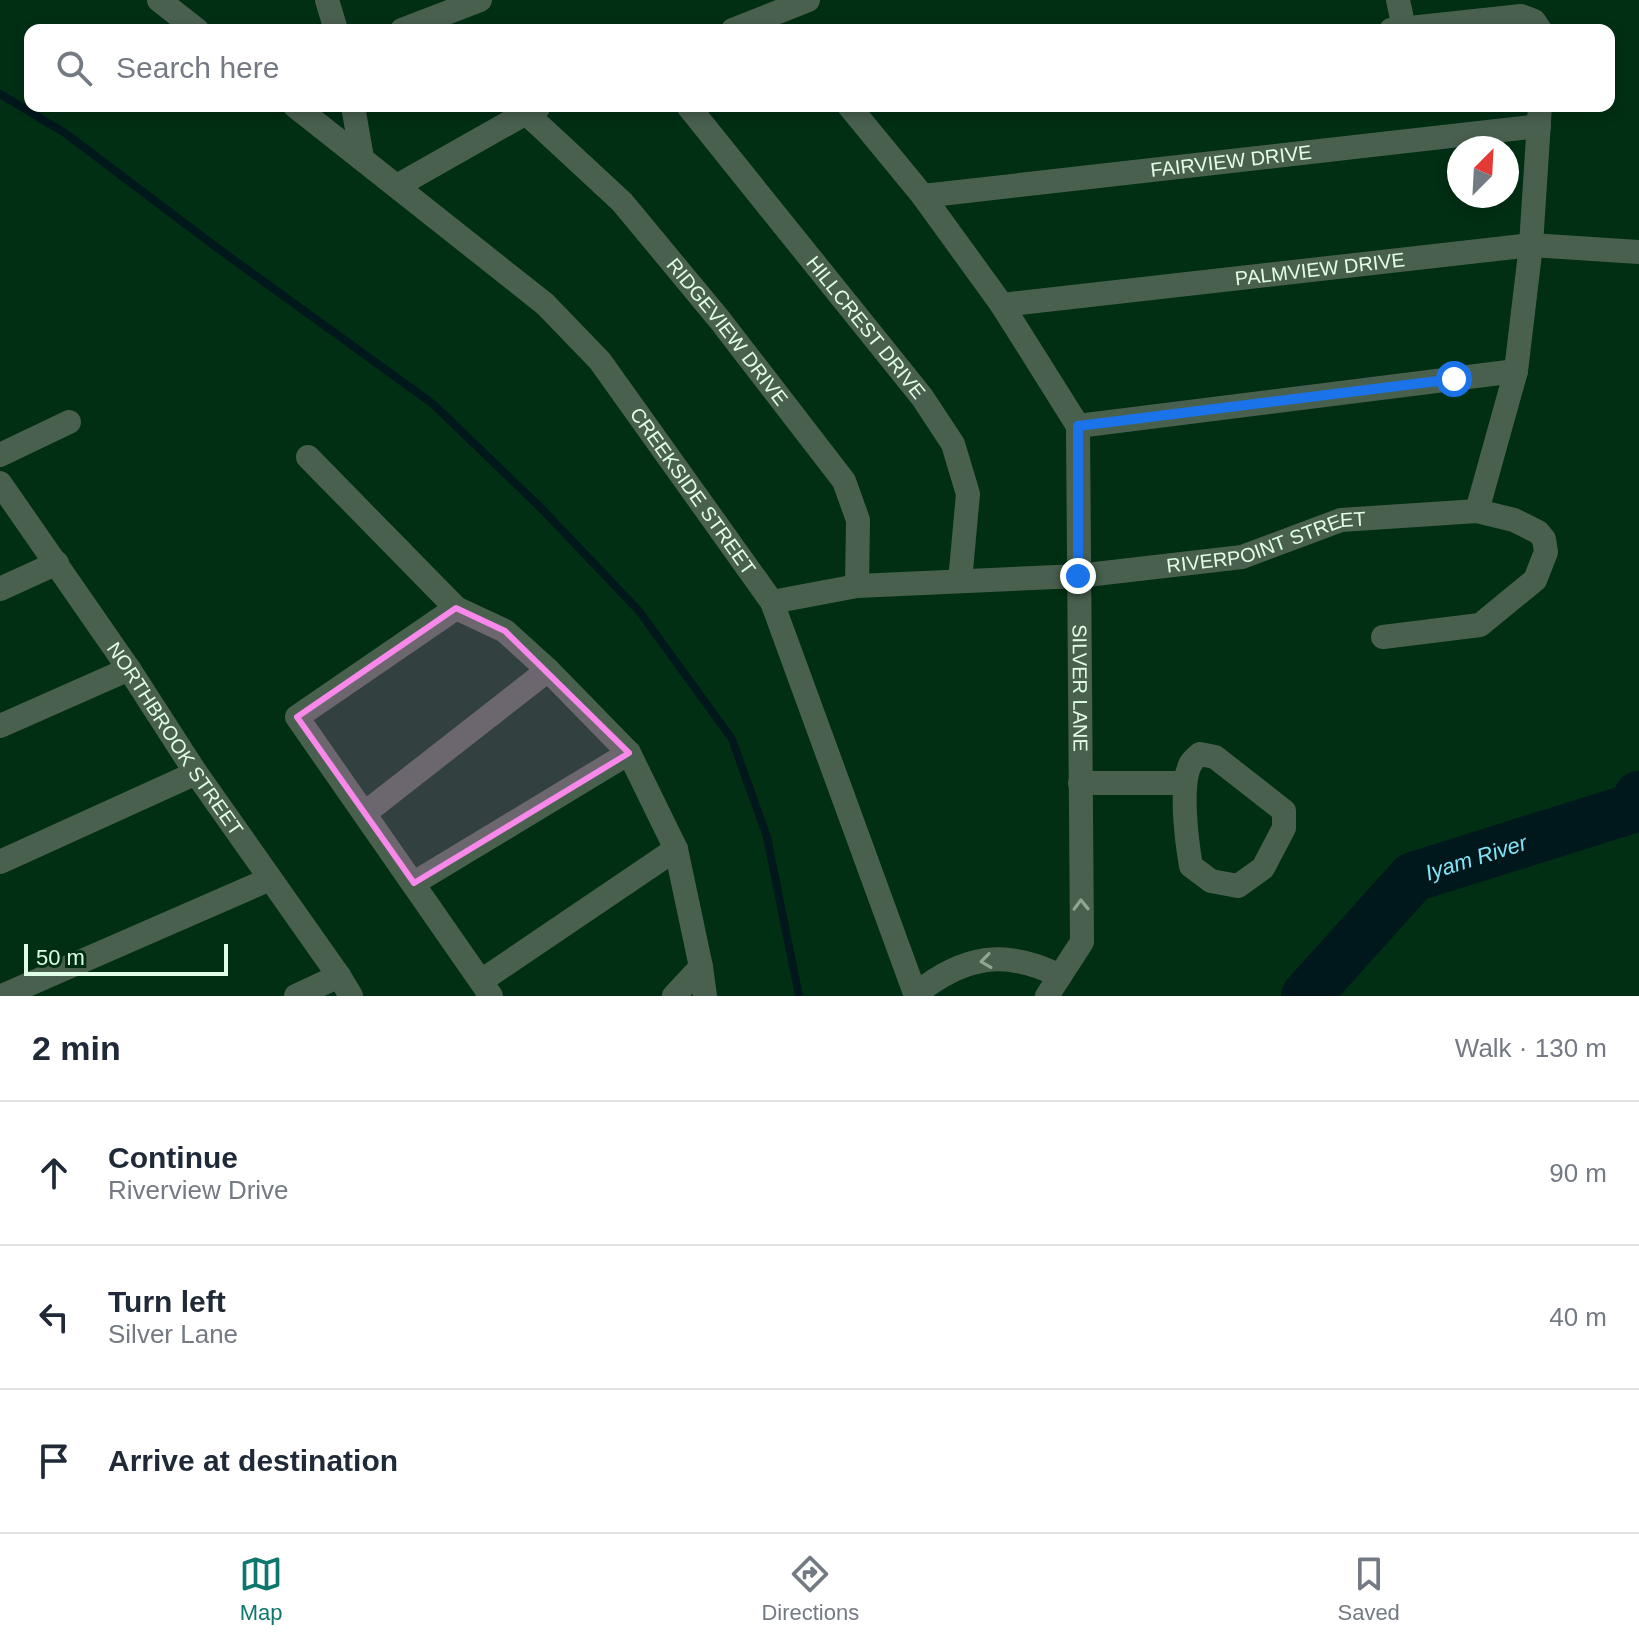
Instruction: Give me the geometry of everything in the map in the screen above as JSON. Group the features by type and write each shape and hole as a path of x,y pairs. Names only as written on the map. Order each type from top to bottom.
{"street":[{"path":"159,0 189,24"},
{"path":"327,0 334,24"},
{"path":"418,24 480,0"},
{"path":"783,21 808,0"},
{"path":"1398,0 1398,24"},
{"path":"1445,24 1521,16 1535,24"},
{"name":"CREEKSIDE STREET","path":"303,112 545,304 600,361 772,602 916,995"},
{"path":"354,112 362,158"},
{"path":"397,186 529,112"},
{"name":"RIDGEVIEW DRIVE","path":"537,112 622,202 719,319 844,481 858,520 857,586"},
{"name":"HILLCREST DRIVE","path":"693,112 922,397 953,444 968,494 960,581"},
{"path":"854,112 923,196 1002,305 1078,426 1516,371"},
{"path":"1477,511 1516,371 1531,245 1540,116"},
{"name":"FAIRVIEW DRIVE","path":"923,196 1540,116"},
{"name":"PALMVIEW DRIVE","path":"1002,305 1531,245 1639,252"},
{"path":"0,455 69,422"},
{"name":"SILVER LANE","path":"1054,986 1082,942 1078,426"},
{"path":"308,457 456,608 505,631 629,753 676,849 705,996"},
{"name":"NORTHBROOK STREET","path":"0,483 345,986"},
{"name":"RIVERPOINT STREET","path":"772,602 857,586 1078,576 1242,557 1341,520 1477,511 1514,520 1538,532 1544,539 1546,552 1535,580 1480,625 1383,637"},
{"path":"0,589 57,563"},
{"path":"456,608 297,717 486,988 676,849"},
{"path":"0,726 129,669"},
{"path":"365,813 548,670"},
{"path":"414,883 629,753"},
{"path":"1200,754 1215,757 1284,811 1284,828 1263,868 1238,886 1211,881 1191,866 1187,845 1185,783 1191,763 1200,754"},
{"path":"0,862 196,773"},
{"path":"1080,783 1185,783"},
{"path":"2,996 270,879"},
{"path":"916,995 944,973 994,958 1028,962 1054,986"},
{"path":"674,996 701,967"},
{"path":"296,996 345,986"}],"highlighted area":[{"path":"456,608 505,631 629,753 414,883 297,717"}],"waterway":[{"path":"0,94 24,108"},
{"path":"30,112 65,133 433,404 541,508 639,611 732,739 767,837 799,996"},
{"name":"Iyam River","path":"1306,996 1413,877 1633,808 1639,796"}],"route":[{"path":"1078,576 1078,426 1454,379"}]}
